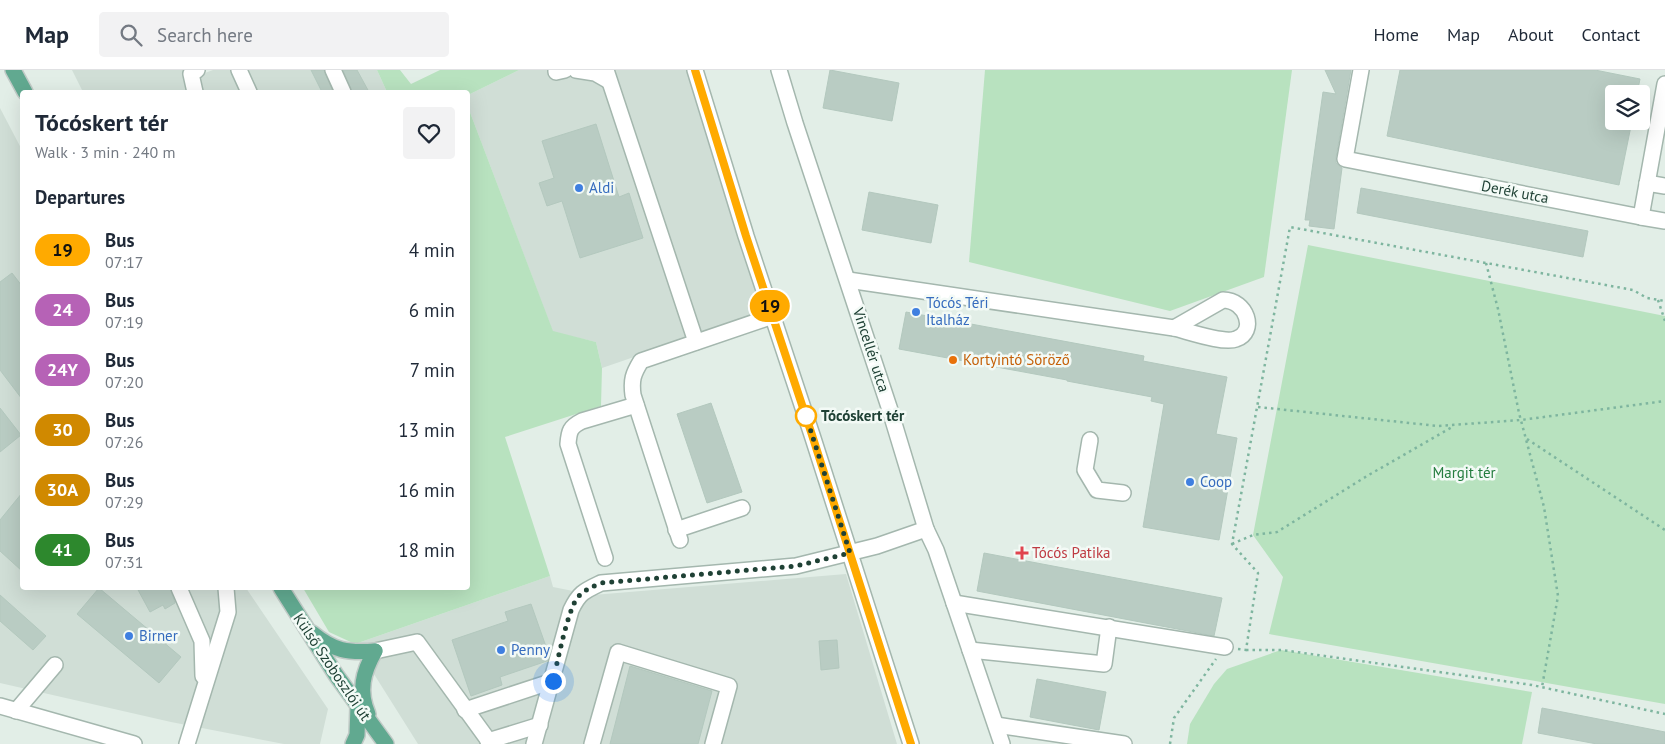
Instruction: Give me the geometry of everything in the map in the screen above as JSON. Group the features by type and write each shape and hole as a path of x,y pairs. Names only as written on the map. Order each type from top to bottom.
{"main road":[{"path":"13,70 24,90"},
{"name":"Külső Szoboszlói út","path":"282,590 358,706 386,744"},
{"path":"305,627 320,639 342,651 375,651 364,673 363,690 364,704 375,729"},
{"path":"353,744 357,735 358,706"}],"street":[{"path":"239,70 248,90"},
{"path":"334,70 342,90"},
{"path":"556,70 556,72 565,70"},
{"path":"576,70 607,75 696,342"},
{"path":"695,70 741,220 911,744"},
{"name":"Vincellér utca","path":"779,70 890,407 926,529 936,550 1002,744"},
{"name":"Derék utca","path":"1361,70 1345,159 1641,217"},
{"path":"192,71 195,90"},
{"path":"1664,92 1641,217 1665,222"},
{"path":"1647,183 1665,186"},
{"path":"848,280 1174,328"},
{"path":"742,508 678,535 636,405 632,385 633,374 641,361 773,316"},
{"path":"605,558 568,444 569,432 575,424 582,421 636,405"},
{"path":"1090,440 1085,470 1096,490 1123,493"},
{"path":"534,744 553,681 571,610 576,598 586,590 601,583 796,566 850,553 926,529"},
{"path":"180,590 202,641 203,674 200,698"},
{"path":"187,744 228,612 226,590"},
{"path":"954,603 1225,647"},
{"path":"970,650 1104,664 1109,628"},
{"path":"375,651 417,642 490,742 540,725"},
{"path":"592,744 618,652 729,686 713,744"},
{"path":"16,711 55,665"},
{"path":"465,710 553,681"},
{"path":"0,706 86,738 134,744"},
{"path":"996,725 1124,744"}],"path":[{"path":"1232,544 1290,227 1633,290 1647,298 1665,301"},
{"path":"1486,263 1498,309 1521,420 1544,507 1558,596 1542,687"},
{"path":"1658,300 1665,321"},
{"path":"1258,407 1438,426 1521,420 1665,401"},
{"path":"1232,544 1253,536 1277,532 1367,476 1457,425"},
{"path":"1526,438 1665,530"},
{"path":"1232,544 1258,573 1246,650"},
{"path":"1170,744 1174,718 1225,647 1246,650 1282,650 1542,687 1665,714"}],"shaded area":[{"path":"72,70 199,70 205,73 213,70 377,70 386,90 82,90"},
{"path":"519,70 687,70 768,311 602,368 596,342 553,332 470,112 470,94"},
{"path":"0,108 20,146 20,590 247,590 328,709 320,744 284,744 171,722 0,683"},
{"path":"846,574 897,744 418,744 355,644 550,576 553,587 593,595"}],"green space":[{"path":"377,70 400,70 411,84 440,70 519,70 470,94 470,90 386,90"},
{"path":"985,70 1292,70 1264,277 1170,311 969,262"},
{"path":"470,112 553,331 596,342 602,368 601,406 505,437 550,576 355,644 329,632 304,590 470,590"},
{"name":"Margit tér","path":"1308,245 1665,316 1665,704 1269,634 1283,577 1253,535"},
{"path":"1281,650 1532,692 1522,744 1187,744 1190,724 1214,684 1227,669"}],"building":[{"path":"311,70 324,70 332,90 321,90"},
{"path":"343,70 357,70 368,90 351,90"},
{"path":"830,70 899,83 892,121 823,108"},
{"path":"1325,70 1351,70 1336,157 1336,163 1342,168 1334,229 1309,226 1310,220 1305,220 1323,92 1336,94"},
{"path":"1400,70 1595,70 1640,79 1639,85 1605,85 1605,130 1630,130 1619,185 1387,136"},
{"name":"Aldi","path":"596,124 619,197 629,193 643,238 580,258 562,201 547,206 539,183 554,178 542,141"},
{"path":"1361,188 1588,231 1583,257 1357,213"},
{"path":"869,192 938,205 931,243 862,230"},
{"path":"12,273 20,283 20,396 0,370 0,282"},
{"path":"906,312 1144,356 1143,361 1227,377 1216,434 1237,438 1219,540 1143,527 1164,404 1151,401 1152,397 899,349"},
{"path":"711,403 742,492 707,503 677,414"},
{"path":"0,408 20,436 0,452"},
{"path":"20,495 20,569 0,551 0,520"},
{"path":"984,553 1222,598 1214,636 977,591"},
{"name":"Birner","path":"97,590 101,590 181,657 159,683 77,614"},
{"path":"138,590 171,590 175,603 165,609 163,605 150,612"},
{"path":"0,595 46,636 33,650 0,621"},
{"name":"Penny","path":"531,604 549,655 547,661 500,677 502,685 471,696 452,640 508,621 505,612"},
{"path":"837,640 839,668 821,670 819,641"},
{"path":"630,666 712,691 698,744 610,744"},
{"path":"1037,679 1106,692 1099,730 1030,717"},
{"path":"1542,708 1665,732 1665,744 1597,744 1538,733"}],"bus line":[{"name":"19","path":"695,70 746,236 911,744"}],"place":[{"name":"Aldi","path":"579,188"},
{"name":"Tócós Téri Italház","path":"916,312"},
{"name":"Kortyintó Söröző","path":"953,360"},
{"name":"Tócóskert tér","path":"806,416"},
{"name":"Coop","path":"1190,482"},
{"name":"Tócós Patika","path":"1022,553"},
{"name":"Birner","path":"129,636"},
{"name":"Penny","path":"501,650"}],"route":[{"path":"553,681 571,610 576,598 586,590 601,583 796,566 850,553 806,416"}]}
